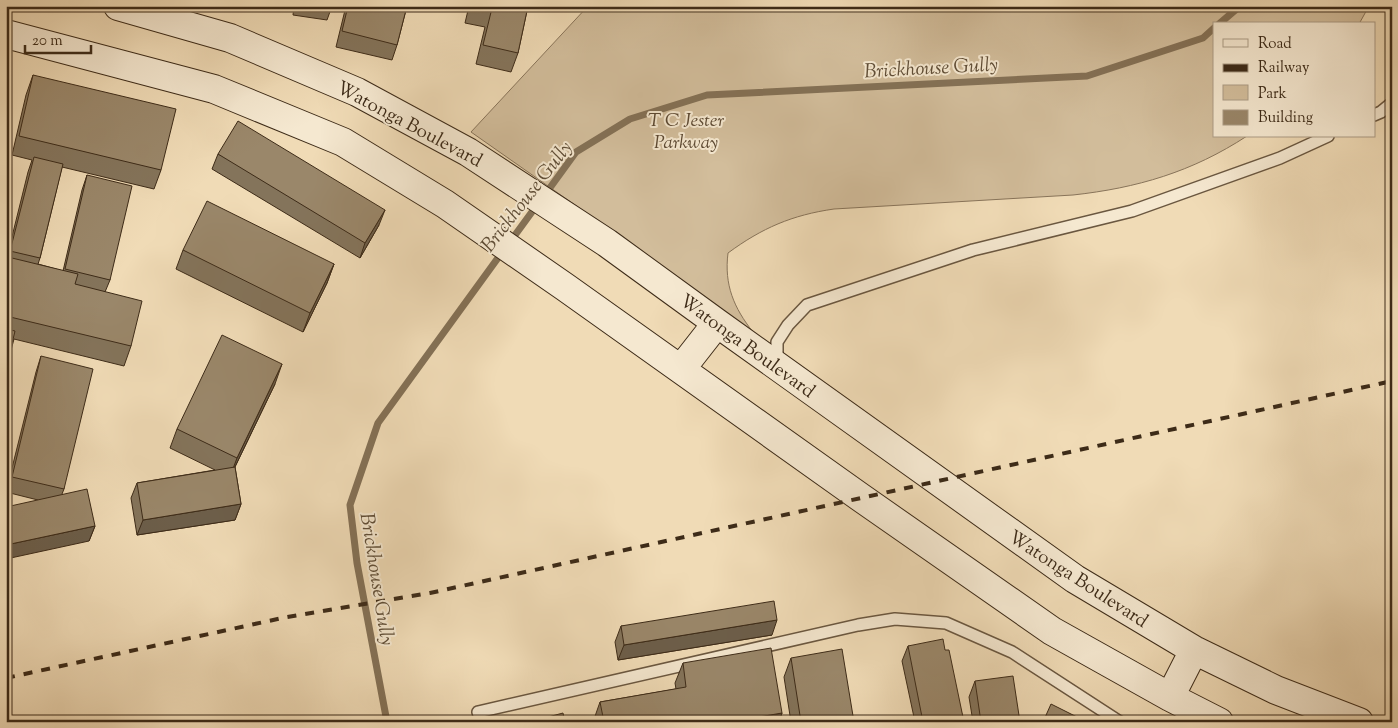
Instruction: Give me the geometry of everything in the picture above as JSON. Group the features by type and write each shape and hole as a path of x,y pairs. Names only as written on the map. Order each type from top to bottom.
{"main road":[{"name":"Watonga Boulevard","path":"118,6 240,41 357,92 468,152 607,243 717,324 1075,579 1194,650 1276,690 1359,722"},
{"path":"6,34 214,89 343,142 445,204 1052,631 1219,722"},
{"path":"681,369 717,324"},
{"path":"1170,697 1194,650"}],"lane":[{"path":"1382,114 1392,103"},
{"path":"777,366 777,342 788,325 807,305 973,250 1132,211 1280,158 1324,138"},
{"path":"481,722 478,712 895,619 946,622 1012,652 1120,722"}],"green space":[{"name":"T C Jester Parkway","path":"588,6 1369,6 1360,22 1213,22 1213,138 1244,138 1185,169 1142,183 1073,195 834,209 791,219 753,236 728,253 727,265 732,296 746,323 753,332 471,132"}],"building":[{"path":"348,6 407,6 397,45 342,31"},
{"path":"485,6 528,6 518,53 483,45 492,8"},
{"path":"33,75 176,109 161,170 19,136"},
{"path":"238,121 385,210 365,243 218,154"},
{"path":"34,157 63,164 40,258 10,251"},
{"path":"87,175 132,186 110,280 65,269"},
{"path":"207,201 334,264 310,313 183,250"},
{"path":"12,258 78,274 75,284 142,301 131,346 6,316 6,281"},
{"path":"6,329 15,331 6,369"},
{"path":"222,335 282,364 237,458 177,429"},
{"path":"41,356 93,369 64,489 12,477"},
{"path":"235,467 241,504 143,520 137,483"},
{"path":"87,489 95,526 6,545 6,507"},
{"path":"774,601 777,620 624,645 621,626"},
{"path":"943,639 945,650 949,650 964,722 923,722 908,646"},
{"path":"771,648 782,713 730,722 604,722 600,702 686,687 683,663"},
{"path":"842,649 854,722 801,722 791,658"},
{"path":"1013,676 1020,722 981,722 975,681"},
{"path":"1051,704 1087,722 1043,722"},
{"path":"563,713 565,722 537,722 537,720"}],"waterway":[{"name":"Brickhouse Gully","path":"1221,22 1240,6"},
{"name":"Brickhouse Gully","path":"544,196 576,152 630,119 707,95 1087,76 1203,38 1213,29"},
{"name":"Brickhouse Gully","path":"510,242 537,205"},
{"name":"Brickhouse Gully","path":"387,722 357,563 350,505 378,423 503,251"}],"railway":[{"path":"6,678 287,617 430,593 1392,381"}]}
